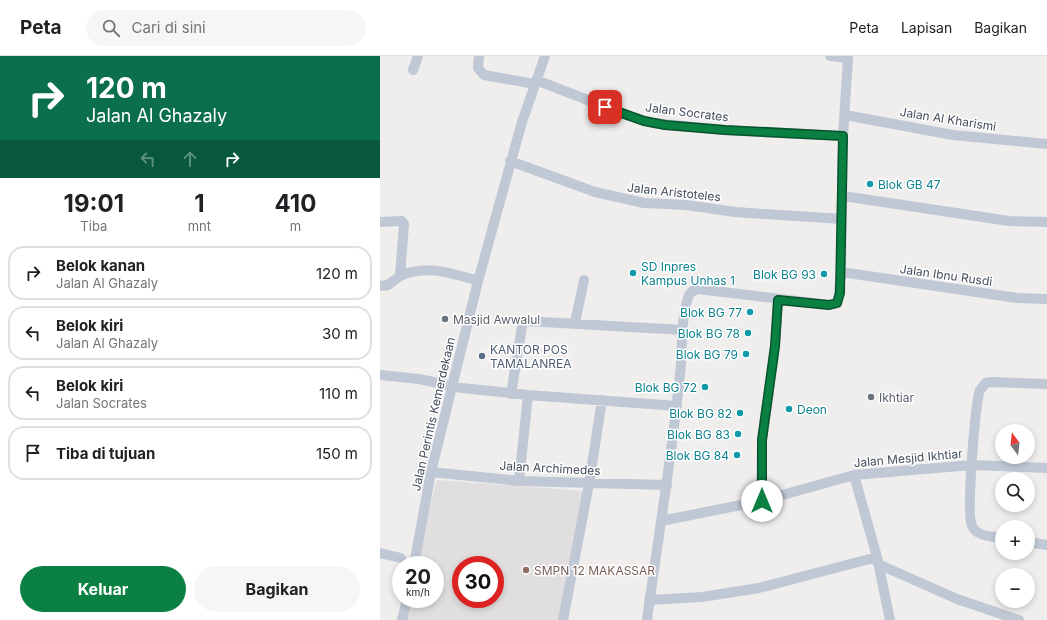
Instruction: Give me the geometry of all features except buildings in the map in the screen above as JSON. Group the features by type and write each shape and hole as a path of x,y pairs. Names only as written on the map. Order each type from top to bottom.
{"street":[{"path":"413,70 418,56"},
{"name":"Jalan Socrates","path":"478,56 478,68 484,75 535,82 629,116 653,123 725,130 843,136"},
{"name":"Jalan Perintis Kemerdekaan","path":"416,556 431,472 478,281 505,177 535,82 545,56"},
{"path":"647,620 677,406 683,330 688,298 692,291 698,289 778,300 829,305 837,303 840,293 841,272 843,136 848,57 830,56"},
{"name":"Jalan Al Kharismi","path":"845,115 953,135 1047,144"},
{"name":"Jalan Aristoteles","path":"510,161 595,192 644,203 686,205 735,212 841,219"},
{"path":"843,196 1009,221 1047,222"},
{"path":"380,222 402,221 404,224 400,276"},
{"path":"380,286 388,285 400,276 416,271 440,270 478,281"},
{"name":"Jalan Ibnu Rusdi","path":"841,272 1017,298 1047,299"},
{"path":"575,323 584,280"},
{"path":"762,501 762,440 775,346 778,300"},
{"path":"511,394 523,323 528,320 683,330"},
{"path":"380,375 419,379 451,386 528,396 677,406"},
{"name":"Jalan Mesjid Ikhtiar","path":"661,521 762,501 854,475 972,465 978,396 982,386 991,382 1047,384"},
{"path":"519,481 528,396"},
{"path":"563,620 589,484 602,400"},
{"path":"995,537 977,532 972,525 970,516 972,465 1047,468"},
{"name":"Jalan Archimedes","path":"431,472 519,481 667,485"},
{"path":"854,475 877,561 890,620"},
{"path":"1035,543 1047,545"},
{"path":"380,553 393,556"},
{"path":"649,600 702,597 759,588 877,561 957,599 1019,620"},
{"path":"402,620 405,608"}],"shaded area":[{"path":"437,480 584,491 561,620 398,620 401,608 444,608 444,556 416,556"}],"place":[{"name":"Blok GB 47","path":"870,184"},
{"name":"SD Inpres Kampus Unhas 1","path":"633,273"},
{"name":"Blok BG 93","path":"824,274"},
{"name":"Blok BG 77","path":"750,312"},
{"name":"Masjid Awwalul","path":"445,319"},
{"name":"Blok BG 78","path":"748,333"},
{"name":"Blok BG 79","path":"746,354"},
{"name":"KANTOR POS TAMALANREA","path":"482,356"},
{"name":"Blok BG 72","path":"705,387"},
{"name":"Ikhtiar","path":"871,397"},
{"name":"Deon","path":"789,409"},
{"name":"Blok BG 82","path":"740,413"},
{"name":"Blok BG 83","path":"738,434"},
{"name":"Blok BG 84","path":"737,455"},
{"name":"SMPN 12 MAKASSAR","path":"526,570"}],"route":[{"path":"605,107 644,121 665,125 725,130 843,136 840,293 837,303 829,305 778,300 779,306 775,346 762,440 762,501"}]}
